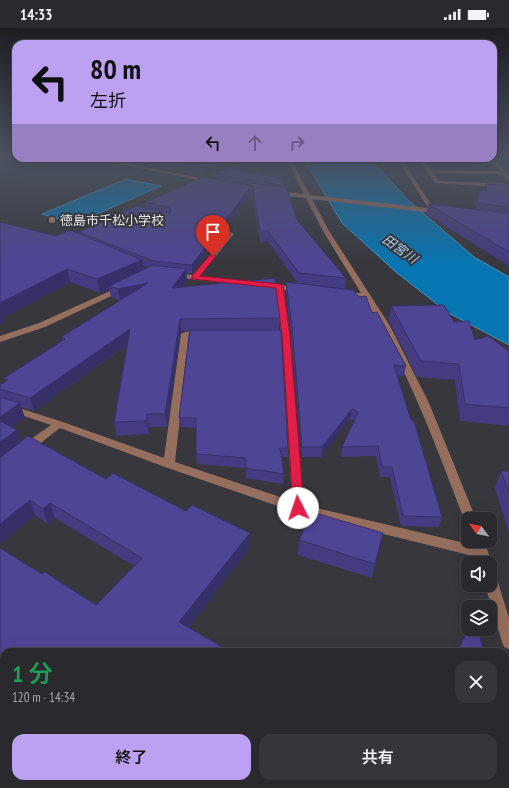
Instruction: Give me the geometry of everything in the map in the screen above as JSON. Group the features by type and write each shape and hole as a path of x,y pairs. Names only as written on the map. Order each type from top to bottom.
{"street":[{"path":"282,193 448,213"},
{"path":"422,193 433,211"},
{"path":"308,196 326,231 386,326 424,403 467,512"},
{"path":"195,277 231,234"},
{"path":"167,275 309,290"},
{"path":"0,339 42,325 132,284"},
{"path":"280,286 286,335 298,508"},
{"path":"338,293 368,296"},
{"path":"169,464 185,334 216,334"},
{"path":"263,335 286,335"},
{"path":"0,405 59,424 169,464 298,508 482,552"},
{"path":"18,455 59,424"},
{"path":"494,592 509,642"}],"water":[{"path":"91,193 144,193 74,224 42,214"},
{"name":"田宮川","path":"324,193 402,193 474,257 509,277 509,345 447,312 396,272 342,223"}],"building":[{"path":"165,193 245,193 192,265 153,261 79,232 137,206 169,213 171,212 170,208 146,202"},
{"path":"254,193 289,193 297,220 346,278 299,273 268,231 260,231"},
{"path":"479,193 509,193 509,207 477,203"},
{"path":"428,204 509,213 509,252"},
{"path":"0,222 56,236 70,230 142,260 97,279 67,269 0,303"},
{"path":"153,265 186,269 172,288 275,278 280,318 180,319 165,414 147,414 147,421 114,422 130,329 30,398 0,389 0,385 8,380 4,378 65,339 61,337 148,283 118,289 109,286"},
{"path":"286,282 353,290 359,297 366,296 372,313 377,312 406,366 394,365 411,420 414,421 442,517 403,516 392,467 382,467 378,446 342,447 358,412 352,409 322,447 302,447 292,326"},
{"path":"444,305 454,322 469,321 475,340 488,336 509,351 509,408 465,404 459,364 421,361 391,306"},
{"path":"190,330 281,330 288,448 280,448 284,474 246,468 246,458 196,454 196,418 179,418"},
{"path":"0,397 20,403 0,417"},
{"path":"0,421 17,430 0,442"},
{"path":"28,436 106,479 113,473 186,511 192,505 250,533 179,622 224,648 0,648 0,548 42,574 45,572 96,605 142,558 50,503 43,509 30,500 0,524 0,458"},
{"path":"501,471 509,471 509,494"},
{"path":"312,512 383,533 375,564 299,540"},
{"path":"465,636 480,636 482,648 459,648"}],"place":[{"name":"徳島市千松小学校","path":"52,220"}],"route":[{"path":"213,256 195,277 280,286 286,335 298,508"}]}
